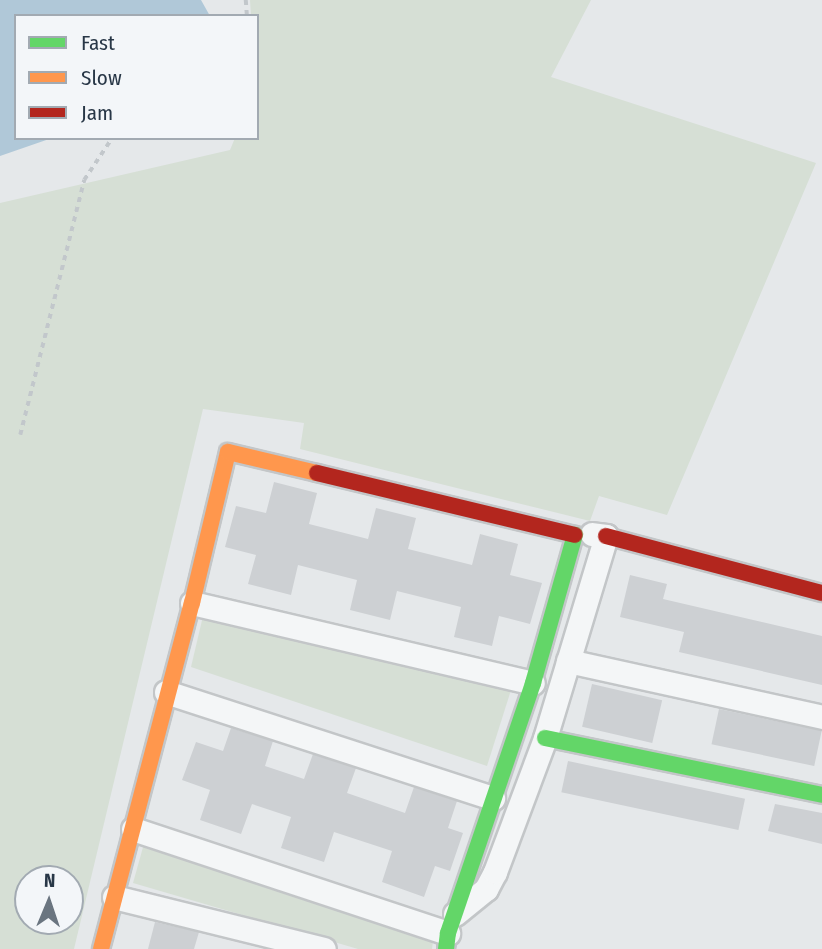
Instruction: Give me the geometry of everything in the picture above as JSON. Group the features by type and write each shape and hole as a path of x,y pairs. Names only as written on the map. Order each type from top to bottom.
{"street":[{"path":"101,949 134,828 166,692 192,603 228,452 575,533 606,536 822,593"},
{"path":"449,932 533,683 575,533"},
{"path":"449,932 486,889 495,872 545,738 606,536"},
{"path":"192,603 533,683"},
{"path":"568,661 822,717"},
{"path":"166,692 492,798"},
{"path":"545,738 822,796"},
{"path":"134,828 449,932"},
{"path":"114,897 324,949"}],"path":[{"path":"20,435 84,180 110,140"}],"shaded area":[{"path":"250,0 591,0 551,77 816,163 667,515 599,496 590,521 300,449 304,423 203,409 84,907 84,865 14,865 14,935 77,935 74,949 0,949 0,203 230,150 234,140 259,140 259,14 251,14"},
{"path":"203,616 511,690 487,766 191,667"},
{"path":"145,840 367,913 433,941 432,949 358,949 133,883"}],"water":[{"path":"0,0 201,0 209,14 14,14 14,140 46,140 0,156"}],"building":[{"path":"274,482 317,493 309,524 368,539 376,508 416,518 408,549 472,565 480,534 518,544 510,575 542,583 530,624 499,616 492,646 454,637 461,607 397,591 390,620 350,610 357,580 298,565 291,595 248,584 256,555 225,547 236,506 266,513"},
{"path":"630,575 667,584 663,599 822,636 822,685 679,652 684,632 620,617"},
{"path":"592,684 662,700 652,743 582,727"},
{"path":"719,709 822,731 814,766 712,744"},
{"path":"231,728 273,741 265,766 304,779 313,754 356,768 347,793 405,813 414,787 457,801 448,828 463,833 450,871 435,866 424,897 382,882 392,851 334,832 324,862 281,848 291,817 252,804 241,834 200,820 210,790 182,780 196,742 223,751"},
{"path":"568,761 745,799 738,830 561,792"},
{"path":"775,804 822,813 822,844 768,831"},
{"path":"155,922 199,932 194,949 148,949"}],"traffic: fast":[{"path":"446,949 448,933 533,683 575,535"},
{"path":"545,738 822,795"}],"traffic: slow":[{"path":"101,949 192,603 228,452 317,473"}],"traffic: jam":[{"path":"317,473 575,535"},
{"path":"606,536 822,593"}]}
